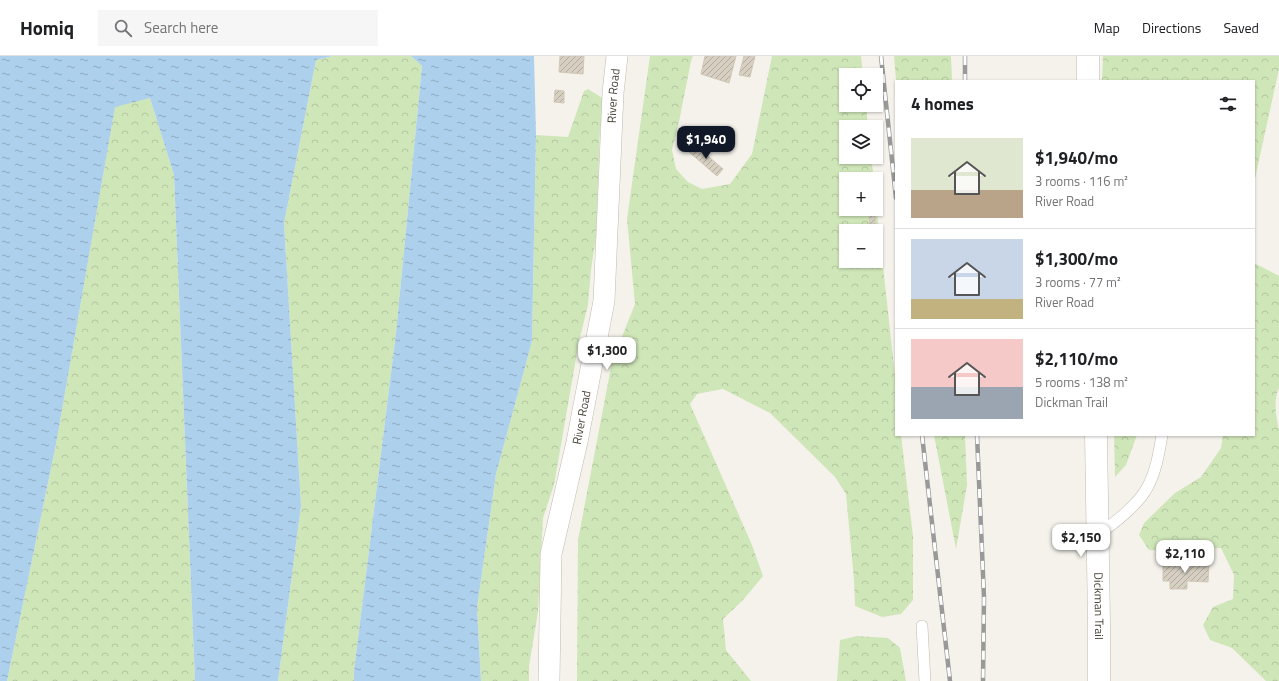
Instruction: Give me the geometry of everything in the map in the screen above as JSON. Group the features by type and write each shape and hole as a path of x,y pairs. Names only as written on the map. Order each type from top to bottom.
{"street":[{"name":"River Road","path":"549,681 551,554 577,442 604,301 613,93 617,56"},
{"path":"1088,56 1088,80"},
{"name":"Dickman Trail","path":"1096,436 1099,681"}],"lane":[{"path":"1098,535 1126,513 1147,489 1158,461 1162,436"},
{"path":"922,626 925,681"}],"green space":[{"path":"333,56 411,56 422,66 396,333 354,681 278,681 301,506 284,223 316,60"},
{"path":"650,56 693,56 672,150 676,169 688,182 702,189 730,184 752,154 772,56 861,56 862,68 839,68 839,112 867,112 867,120 839,120 839,164 872,164 873,172 839,172 839,216 878,216 878,224 839,224 839,268 883,268 883,266 895,376 895,436 901,436 913,536 913,600 901,614 882,617 855,606 846,494 835,477 770,413 723,389 697,394 690,404 752,545 763,576 743,600 723,619 726,650 751,681 577,681 578,540 612,362 635,304 627,219"},
{"path":"894,56 951,56 952,80 896,80"},
{"path":"1103,56 1279,56 1279,69 1255,178 1255,80 1102,80"},
{"path":"588,89 604,99 603,121 600,128 596,237 588,305 579,341 554,485 543,518 538,612 529,666 529,681 481,681 477,608 496,474 532,341 536,135 568,137 584,91"},
{"path":"150,98 174,175 195,681 7,681 56,444 115,106"},
{"path":"1255,264 1279,276 1279,388 1276,398 1276,414 1279,430 1279,681 1266,681 1232,648 1210,640 1203,625 1213,607 1233,599 1234,575 1221,548 1176,551 1149,550 1139,535 1144,523 1175,493 1201,477 1221,448 1223,436 1255,436"},
{"path":"934,436 965,436 967,485 956,549"},
{"path":"1114,436 1137,436 1126,465 1115,477"},
{"path":"857,636 888,638 900,648 906,681 837,681 840,640"}],"water":[{"path":"0,56 333,56 316,60 284,223 301,506 278,681 195,681 174,175 150,98 115,107 56,444 7,681 0,681"},
{"path":"411,56 534,56 536,135 532,341 496,474 477,608 481,681 354,681 396,333 422,66"}],"building":[{"path":"560,56 584,56 583,74 559,72"},
{"path":"705,56 736,56 729,83 701,74"},
{"path":"744,56 755,56 750,77 739,75"},
{"path":"555,90 564,91 564,103 554,102"},
{"path":"695,145 723,169 717,176 689,152"},
{"path":"869,216 875,216 875,224 870,224"},
{"path":"1163,564 1209,564 1208,582 1187,581 1187,589 1170,589 1170,581 1163,581"}],"railway":[{"path":"881,56 895,189"},
{"path":"965,56 965,80"},
{"path":"922,436 950,681"},
{"path":"977,436 984,597 983,681"}]}
